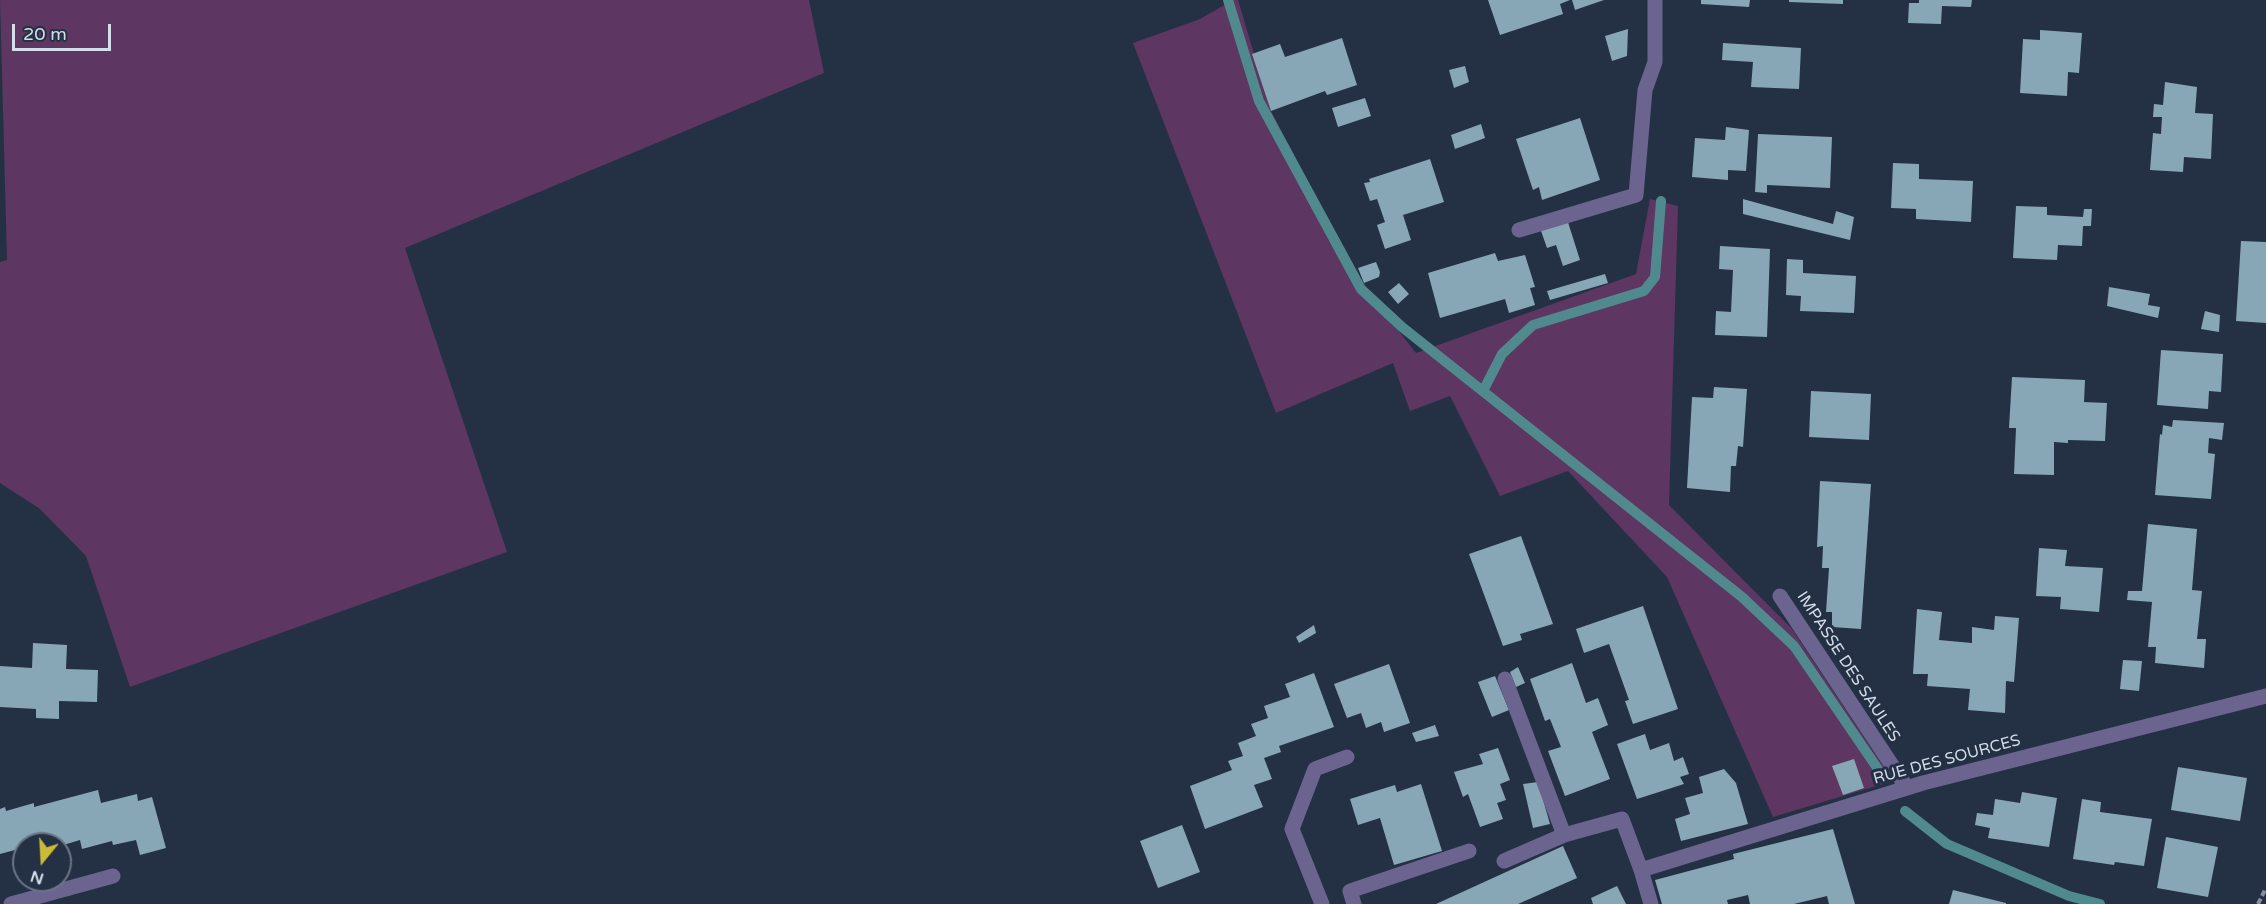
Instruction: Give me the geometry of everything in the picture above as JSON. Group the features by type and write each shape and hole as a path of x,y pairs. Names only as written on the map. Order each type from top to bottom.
{"street":[{"path":"1519,230 1636,195 1645,90 1655,62 1655,0"},
{"name":"IMPASSE DES SAULES","path":"1780,596 1907,788"},
{"path":"1504,680 1563,835"},
{"name":"RUE DES SOURCES","path":"1641,870 1907,788 2266,696"},
{"path":"1322,904 1292,829 1315,769 1347,757"},
{"path":"1504,861 1563,835 1622,819 1651,904"},
{"path":"1354,904 1350,891 1469,851"},
{"path":"11,904 113,876"}],"path":[{"path":"2258,904 2266,888"}],"shaded area":[{"path":"0,0 809,0 824,73 405,248 507,552 130,687 86,556 40,509 0,483 0,262 7,260"},
{"path":"1233,0 1238,0 1271,111 1362,284 1416,353 1636,274 1650,199 1678,206 1669,505 1792,629 1893,781 1773,817 1667,577 1568,471 1500,496 1450,396 1410,411 1393,363 1276,413 1133,43 1200,19"}],"building":[{"path":"1488,0 1570,0 1560,4 1563,14 1500,35"},
{"path":"1572,0 1604,0 1575,10"},
{"path":"1701,0 1750,0 1749,7 1701,4"},
{"path":"1789,0 1843,0 1843,4 1789,2"},
{"path":"1919,0 1972,0 1971,7 1942,6 1941,24 1908,23 1909,3 1919,3"},
{"path":"1628,29 1627,56 1612,61 1605,36"},
{"path":"2040,30 2082,33 2079,73 2068,72 2067,96 2020,93 2023,39 2040,40"},
{"path":"1342,38 1357,85 1327,95 1325,91 1271,111 1252,54 1280,44 1285,57"},
{"path":"1723,43 1801,48 1799,89 1751,87 1753,62 1722,60"},
{"path":"1465,66 1469,82 1454,88 1449,70"},
{"path":"2165,82 2197,87 2195,113 2213,114 2211,159 2184,157 2183,172 2150,170 2153,133 2161,134 2162,117 2153,117 2154,104 2163,105"},
{"path":"1365,98 1371,116 1338,127 1332,108"},
{"path":"1580,118 1600,180 1542,200 1539,187 1533,190 1516,139"},
{"path":"1481,124 1485,138 1455,149 1451,135"},
{"path":"1726,127 1749,130 1746,171 1728,170 1728,180 1692,177 1695,138 1725,140"},
{"path":"1758,134 1832,137 1830,188 1767,185 1767,193 1755,192"},
{"path":"1430,159 1444,202 1403,215 1411,240 1385,249 1377,225 1385,222 1377,199 1370,201 1364,183 1370,182 1369,179"},
{"path":"1893,163 1919,164 1919,179 1973,181 1971,222 1916,219 1916,209 1891,208"},
{"path":"1743,199 1833,224 1836,211 1854,217 1850,240 1743,214"},
{"path":"2016,206 2047,207 2047,215 2083,217 2084,209 2092,209 2091,226 2083,226 2082,246 2058,245 2057,260 2013,258"},
{"path":"1567,219 1580,260 1563,266 1556,245 1547,248 1540,228"},
{"path":"2241,241 2266,242 2266,323 2236,321"},
{"path":"1720,246 1770,249 1767,337 1715,335 1716,311 1731,312 1733,270 1719,269"},
{"path":"1495,253 1498,261 1525,255 1535,287 1530,288 1535,305 1509,313 1505,299 1440,318 1428,273"},
{"path":"1787,259 1803,260 1803,273 1856,276 1854,313 1800,311 1801,296 1786,295"},
{"path":"1376,262 1380,272 1379,277 1364,283 1358,268"},
{"path":"1605,274 1608,283 1550,300 1547,291"},
{"path":"1399,283 1409,294 1398,304 1388,292"},
{"path":"2109,287 2150,294 2148,305 2160,307 2158,318 2107,306"},
{"path":"2205,311 2220,315 2219,332 2201,329"},
{"path":"2161,350 2223,354 2221,392 2209,391 2208,409 2157,405"},
{"path":"2012,377 2085,380 2084,402 2107,403 2105,441 2054,442 2054,475 2014,474 2016,428 2009,428"},
{"path":"1714,387 1747,389 1743,447 1738,446 1736,466 1731,466 1730,492 1687,488 1692,397 1713,398"},
{"path":"1811,391 1871,394 1869,440 1809,437"},
{"path":"2173,420 2224,423 2222,440 2209,438 2208,453 2215,454 2211,499 2155,495 2160,434 2162,435 2163,425 2172,427"},
{"path":"1820,481 1871,484 1861,629 1832,627 1832,612 1826,612 1829,568 1822,568 1823,546 1817,547"},
{"path":"2148,524 2197,529 2192,590 2202,591 2197,639 2206,639 2204,668 2155,663 2156,647 2148,647 2152,602 2127,600 2128,591 2142,591"},
{"path":"1521,536 1553,624 1520,634 1522,640 1503,646 1469,554"},
{"path":"2039,548 2067,550 2065,566 2103,568 2099,612 2060,609 2061,597 2036,596"},
{"path":"1643,606 1678,709 1633,724 1625,701 1629,700 1609,644 1584,653 1576,629"},
{"path":"1917,609 1942,612 1939,640 1972,643 1972,627 1994,630 1995,616 2019,618 2014,682 2006,681 2005,713 1968,710 1970,689 1927,686 1928,674 1913,674"},
{"path":"1314,625 1316,633 1299,643 1296,637"},
{"path":"33,643 67,645 66,669 98,670 97,702 59,701 59,719 36,718 36,709 0,707 0,666 32,668"},
{"path":"2123,660 2142,661 2139,691 2120,689"},
{"path":"1572,663 1586,703 1598,698 1608,725 1592,732 1610,779 1565,796 1548,751 1561,747 1550,719 1545,721 1530,679"},
{"path":"1389,664 1410,723 1384,732 1381,722 1366,728 1361,713 1347,718 1334,684"},
{"path":"1518,667 1525,683 1516,687 1510,672"},
{"path":"1314,673 1334,727 1279,746 1281,752 1264,758 1272,779 1254,785 1263,807 1205,829 1190,786 1232,770 1228,761 1243,756 1238,743 1256,736 1251,724 1268,718 1264,706 1290,697 1285,684"},
{"path":"1495,676 1509,710 1492,717 1478,682"},
{"path":"1435,725 1439,736 1416,742 1412,733"},
{"path":"1645,734 1650,750 1669,743 1674,761 1683,757 1689,774 1680,777 1684,784 1637,799 1617,744"},
{"path":"1498,748 1510,780 1500,784 1506,800 1497,803 1503,819 1480,827 1468,794 1463,797 1454,772 1483,764 1479,754"},
{"path":"1854,759 1864,788 1843,795 1832,766"},
{"path":"2178,767 2247,778 2240,821 2171,810"},
{"path":"1724,769 1736,783 1748,824 1681,841 1675,819 1690,814 1685,798 1703,793 1699,777"},
{"path":"1538,782 1550,824 1533,828 1523,784"},
{"path":"1421,784 1442,851 1394,865 1380,818 1358,825 1350,799 1395,785 1397,792"},
{"path":"98,790 101,803 137,794 138,801 152,797 166,848 140,855 136,840 113,845 112,841 82,849 80,840 72,842 72,832 12,832 12,851 0,854 0,809 5,807 6,811 34,803 34,807"},
{"path":"2022,792 2057,798 2049,847 1988,838 1990,828 1975,825 1977,813 1993,815 1995,799 2020,803"},
{"path":"2082,799 2101,802 2100,812 2152,819 2144,866 2115,862 2114,865 2073,859"},
{"path":"1182,825 1200,872 1158,888 1140,841"},
{"path":"1833,829 1855,904 1829,904 1827,896 1794,904 1750,904 1748,895 1727,900 1728,904 1662,904 1655,880 1734,859 1733,854"},
{"path":"2166,837 2218,847 2208,897 2157,888"},
{"path":"1563,846 1577,878 1518,904 1436,904"},
{"path":"1617,886 1626,904 1593,904 1591,898"},
{"path":"1953,890 2006,903 2006,904 1949,904"}],"waterway":[{"path":"1228,0 1259,101 1361,289 1402,327 1742,597 1794,646 1882,775"},
{"path":"1483,391 1502,354 1533,325 1644,291 1655,277 1661,201"},
{"path":"1905,811 1947,844 2069,896 2100,904"}]}
